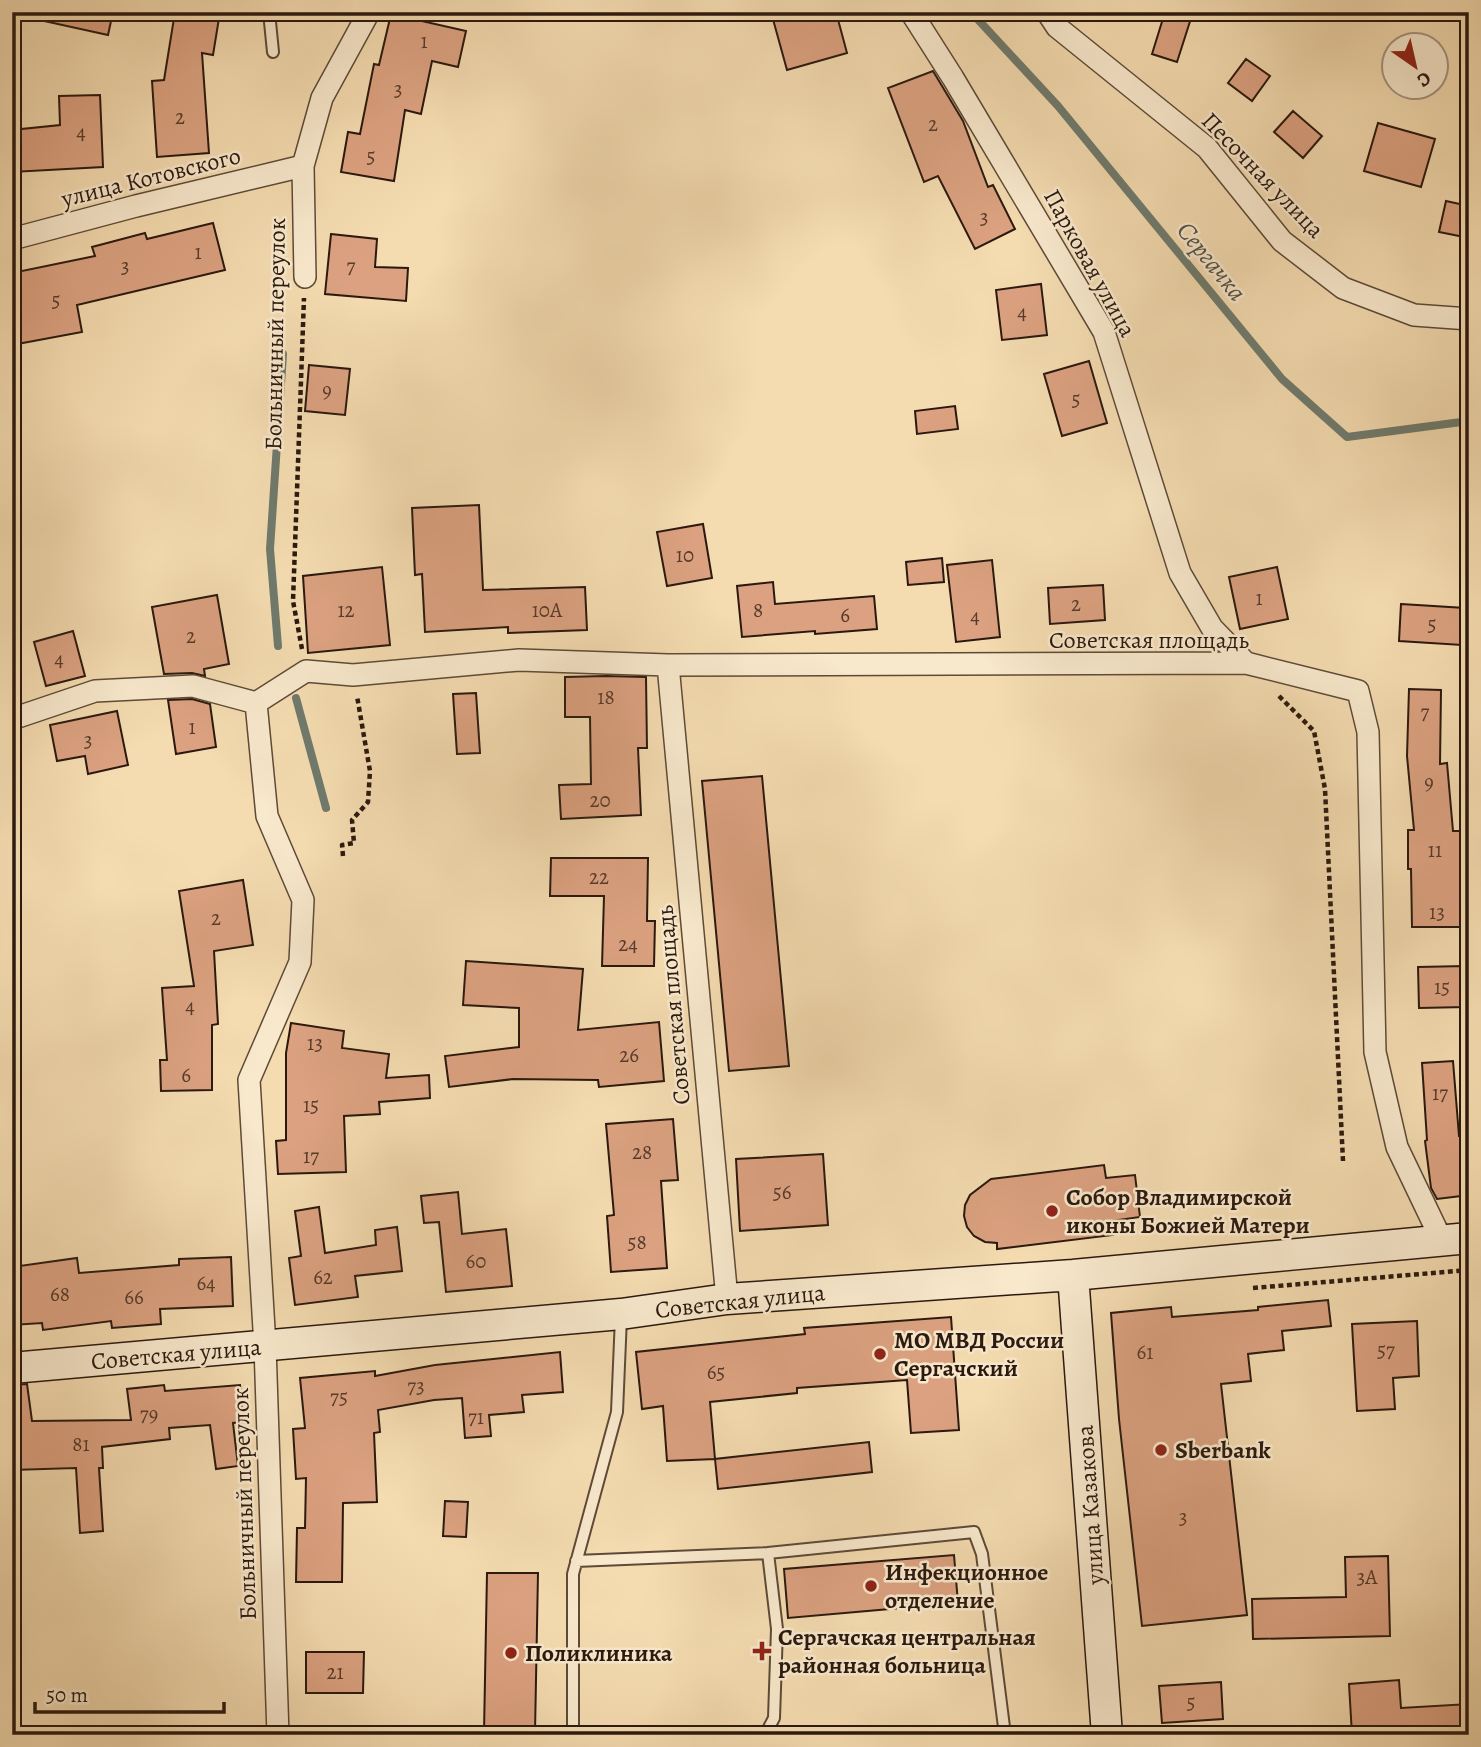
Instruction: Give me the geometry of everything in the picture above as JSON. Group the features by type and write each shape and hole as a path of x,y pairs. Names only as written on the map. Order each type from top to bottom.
{"main road":[{"name":"Советская улица","path":"12,1368 621,1314 727,1299 1073,1275 1455,1239"},
{"name":"улица Казакова","path":"1073,1275 1107,1735"}],"street":[{"name":"Больничный переулок","path":"305,277 303,166 322,98 369,12"},
{"name":"Парковая улица","path":"911,12 1104,332 1180,573 1212,628 1246,663"},
{"name":"Песочная улица","path":"1047,12 1057,27 1207,148 1282,241 1343,288 1414,315 1469,319"},
{"name":"улица Котовского","path":"12,239 303,166"},
{"name":"Советская площадь","path":"306,671 353,675 519,660 668,665 1246,663 1358,691 1368,732 1375,1052 1397,1147 1455,1239"},
{"name":"Советская площадь","path":"668,665 727,1299"},
{"path":"12,719 95,691 193,687 256,703 306,671"},
{"name":"Больничный переулок","path":"256,703 267,816 303,900 300,962 249,1080 265,1346 278,1735"}],"lane":[{"path":"269,12 273,52"},
{"path":"573,1735 573,1574 617,1412 621,1314"},
{"path":"576,1560 768,1553 974,1532 982,1554 1005,1735"},
{"path":"765,1735 774,1718 777,1629 768,1553"}],"path":[{"name":"Больничный переулок","path":"305,277 293,601 306,671"},
{"path":"343,856 342,845 354,843 352,820 368,802 370,771 353,675"},
{"path":"1275,692 1314,731 1325,789 1343,1161"},
{"path":"1251,1289 1469,1270"}],"building":[{"path":"45,12 113,12 108,35 44,21"},
{"path":"175,12 220,12 213,55 202,53 209,153 157,157 152,81 164,80"},
{"path":"771,12 836,12 847,53 787,70"},
{"path":"1165,12 1193,12 1177,62 1152,54"},
{"path":"391,14 466,31 458,67 432,61 421,114 405,110 394,181 341,172 348,132 360,134 374,64 379,65"},
{"path":"1246,59 1270,76 1252,101 1228,83"},
{"path":"933,71 963,121 988,187 993,185 1015,229 975,249 938,176 924,182 888,88"},
{"path":"100,95 103,167 12,172 12,130 60,125 59,96"},
{"path":"1293,111 1322,136 1303,158 1274,132"},
{"path":"1378,123 1435,139 1421,187 1364,171"},
{"path":"1446,201 1469,206 1469,238 1439,232"},
{"path":"213,223 225,270 77,305 82,332 12,345 12,273 95,256 92,247 145,233 147,239"},
{"path":"331,234 377,239 375,267 408,268 406,301 325,294"},
{"path":"1041,284 1047,335 1002,340 996,290"},
{"path":"1089,361 1107,423 1062,436 1044,374"},
{"path":"309,365 350,369 345,415 305,411"},
{"path":"955,406 958,429 917,434 915,411"},
{"path":"479,505 483,590 585,587 587,630 508,633 508,627 425,632 422,574 415,575 412,508"},
{"path":"703,524 712,578 667,586 657,532"},
{"path":"942,558 944,582 908,585 906,562"},
{"path":"992,560 1000,637 956,642 947,565"},
{"path":"382,567 390,645 308,653 303,576"},
{"path":"1277,567 1288,619 1240,629 1229,577"},
{"path":"773,582 775,604 874,596 877,629 742,637 737,586"},
{"path":"1103,585 1105,620 1050,624 1048,588"},
{"path":"217,595 229,664 204,669 205,676 192,673 164,674 152,607"},
{"path":"1401,604 1465,608 1462,645 1399,641"},
{"path":"73,631 85,676 46,686 34,642"},
{"path":"565,677 646,677 647,748 638,748 641,815 561,819 559,785 591,784 590,717 565,717"},
{"path":"1409,689 1441,690 1440,764 1447,763 1453,831 1463,831 1463,927 1412,927 1411,869 1408,869 1408,830 1414,830 1407,756"},
{"path":"476,693 480,753 457,754 453,694"},
{"path":"192,699 210,704 216,747 176,754 168,700"},
{"path":"117,711 128,765 88,774 85,756 57,761 50,725"},
{"path":"762,776 789,1066 729,1071 702,781"},
{"path":"551,858 648,858 647,921 655,921 654,966 602,966 604,896 550,896"},
{"path":"243,880 253,945 214,951 218,1024 212,1025 212,1090 161,1091 160,1060 167,1060 162,988 194,986 179,891"},
{"path":"466,961 583,969 578,1030 659,1022 664,1081 599,1087 598,1080 513,1079 449,1087 445,1056 519,1047 519,1008 463,1005"},
{"path":"1465,966 1466,1007 1419,1008 1418,967"},
{"path":"291,1023 344,1031 342,1048 389,1054 386,1078 429,1075 430,1098 379,1102 380,1114 344,1116 346,1172 278,1174 276,1141 286,1140 286,1053"},
{"path":"1453,1061 1459,1136 1469,1135 1469,1195 1437,1199 1431,1188 1425,1141 1422,1063"},
{"path":"673,1119 678,1180 661,1181 667,1268 611,1272 607,1216 614,1215 606,1124"},
{"path":"823,1154 828,1225 740,1231 736,1159"},
{"name":"Собор Владимирской иконы Божией Матери","path":"1104,1165 1106,1178 1135,1175 1140,1217 1111,1221 1113,1235 997,1249 997,1243 985,1242 974,1236 967,1227 965,1205 970,1195 991,1179"},
{"path":"458,1192 462,1234 506,1229 512,1286 446,1292 439,1222 424,1223 421,1196"},
{"path":"319,1207 325,1253 376,1245 375,1230 397,1227 402,1271 355,1276 358,1297 295,1305 289,1258 301,1256 295,1211"},
{"path":"231,1257 233,1306 160,1309 161,1324 112,1328 111,1321 43,1330 42,1323 12,1325 12,1267 77,1258 79,1273 179,1265 179,1259"},
{"path":"1328,1300 1331,1326 1282,1331 1284,1350 1248,1354 1251,1381 1221,1384 1247,1615 1142,1626 1119,1419 1111,1313 1171,1307 1172,1317 1258,1310 1258,1307"},
{"path":"951,1317 959,1430 911,1433 907,1380 797,1388 797,1393 710,1402 715,1459 667,1461 663,1406 642,1409 636,1352 805,1334 804,1328"},
{"path":"1417,1321 1419,1376 1393,1378 1395,1409 1357,1411 1352,1324"},
{"path":"560,1352 563,1392 522,1395 524,1412 489,1415 491,1436 465,1438 462,1398 378,1410 380,1432 374,1433 377,1502 343,1503 342,1582 296,1582 297,1528 305,1528 306,1478 296,1479 293,1429 305,1428 300,1378 375,1371 375,1376 435,1365"},
{"path":"27,1384 32,1421 131,1420 127,1389 164,1385 165,1391 240,1385 243,1422 233,1423 238,1466 216,1469 210,1425 169,1428 170,1439 102,1447 103,1468 99,1468 103,1531 80,1533 76,1468 12,1470 12,1385"},
{"path":"869,1442 872,1472 718,1489 715,1459"},
{"path":"445,1501 468,1502 466,1537 443,1536"},
{"name":"Инфекционное отделение","path":"954,1555 958,1603 788,1618 784,1569"},
{"path":"1388,1556 1390,1636 1253,1639 1252,1599 1346,1597 1345,1557"},
{"name":"Поликлиника","path":"487,1573 538,1573 535,1733 484,1732"},
{"path":"306,1652 364,1652 363,1693 306,1693"},
{"path":"1399,1680 1401,1708 1469,1704 1469,1735 1352,1735 1349,1684"},
{"path":"1221,1682 1223,1719 1162,1723 1159,1686"}],"waterway":[{"name":"Сергачка","path":"971,12 1058,106 1282,379 1347,437 1469,421"},
{"path":"278,646 270,549 283,354"},
{"path":"296,698 326,808"}],"place":[{"name":"Собор Владимирской иконы Божией Матери","path":"1052,1211"},
{"name":"МО МВД России Сергачский","path":"880,1354"},
{"name":"Sberbank","path":"1161,1450"},
{"name":"Инфекционное отделение","path":"871,1586"},
{"name":"Сергачская центральная районная больница","path":"762,1651"},
{"name":"Поликлиника","path":"511,1653"}]}
